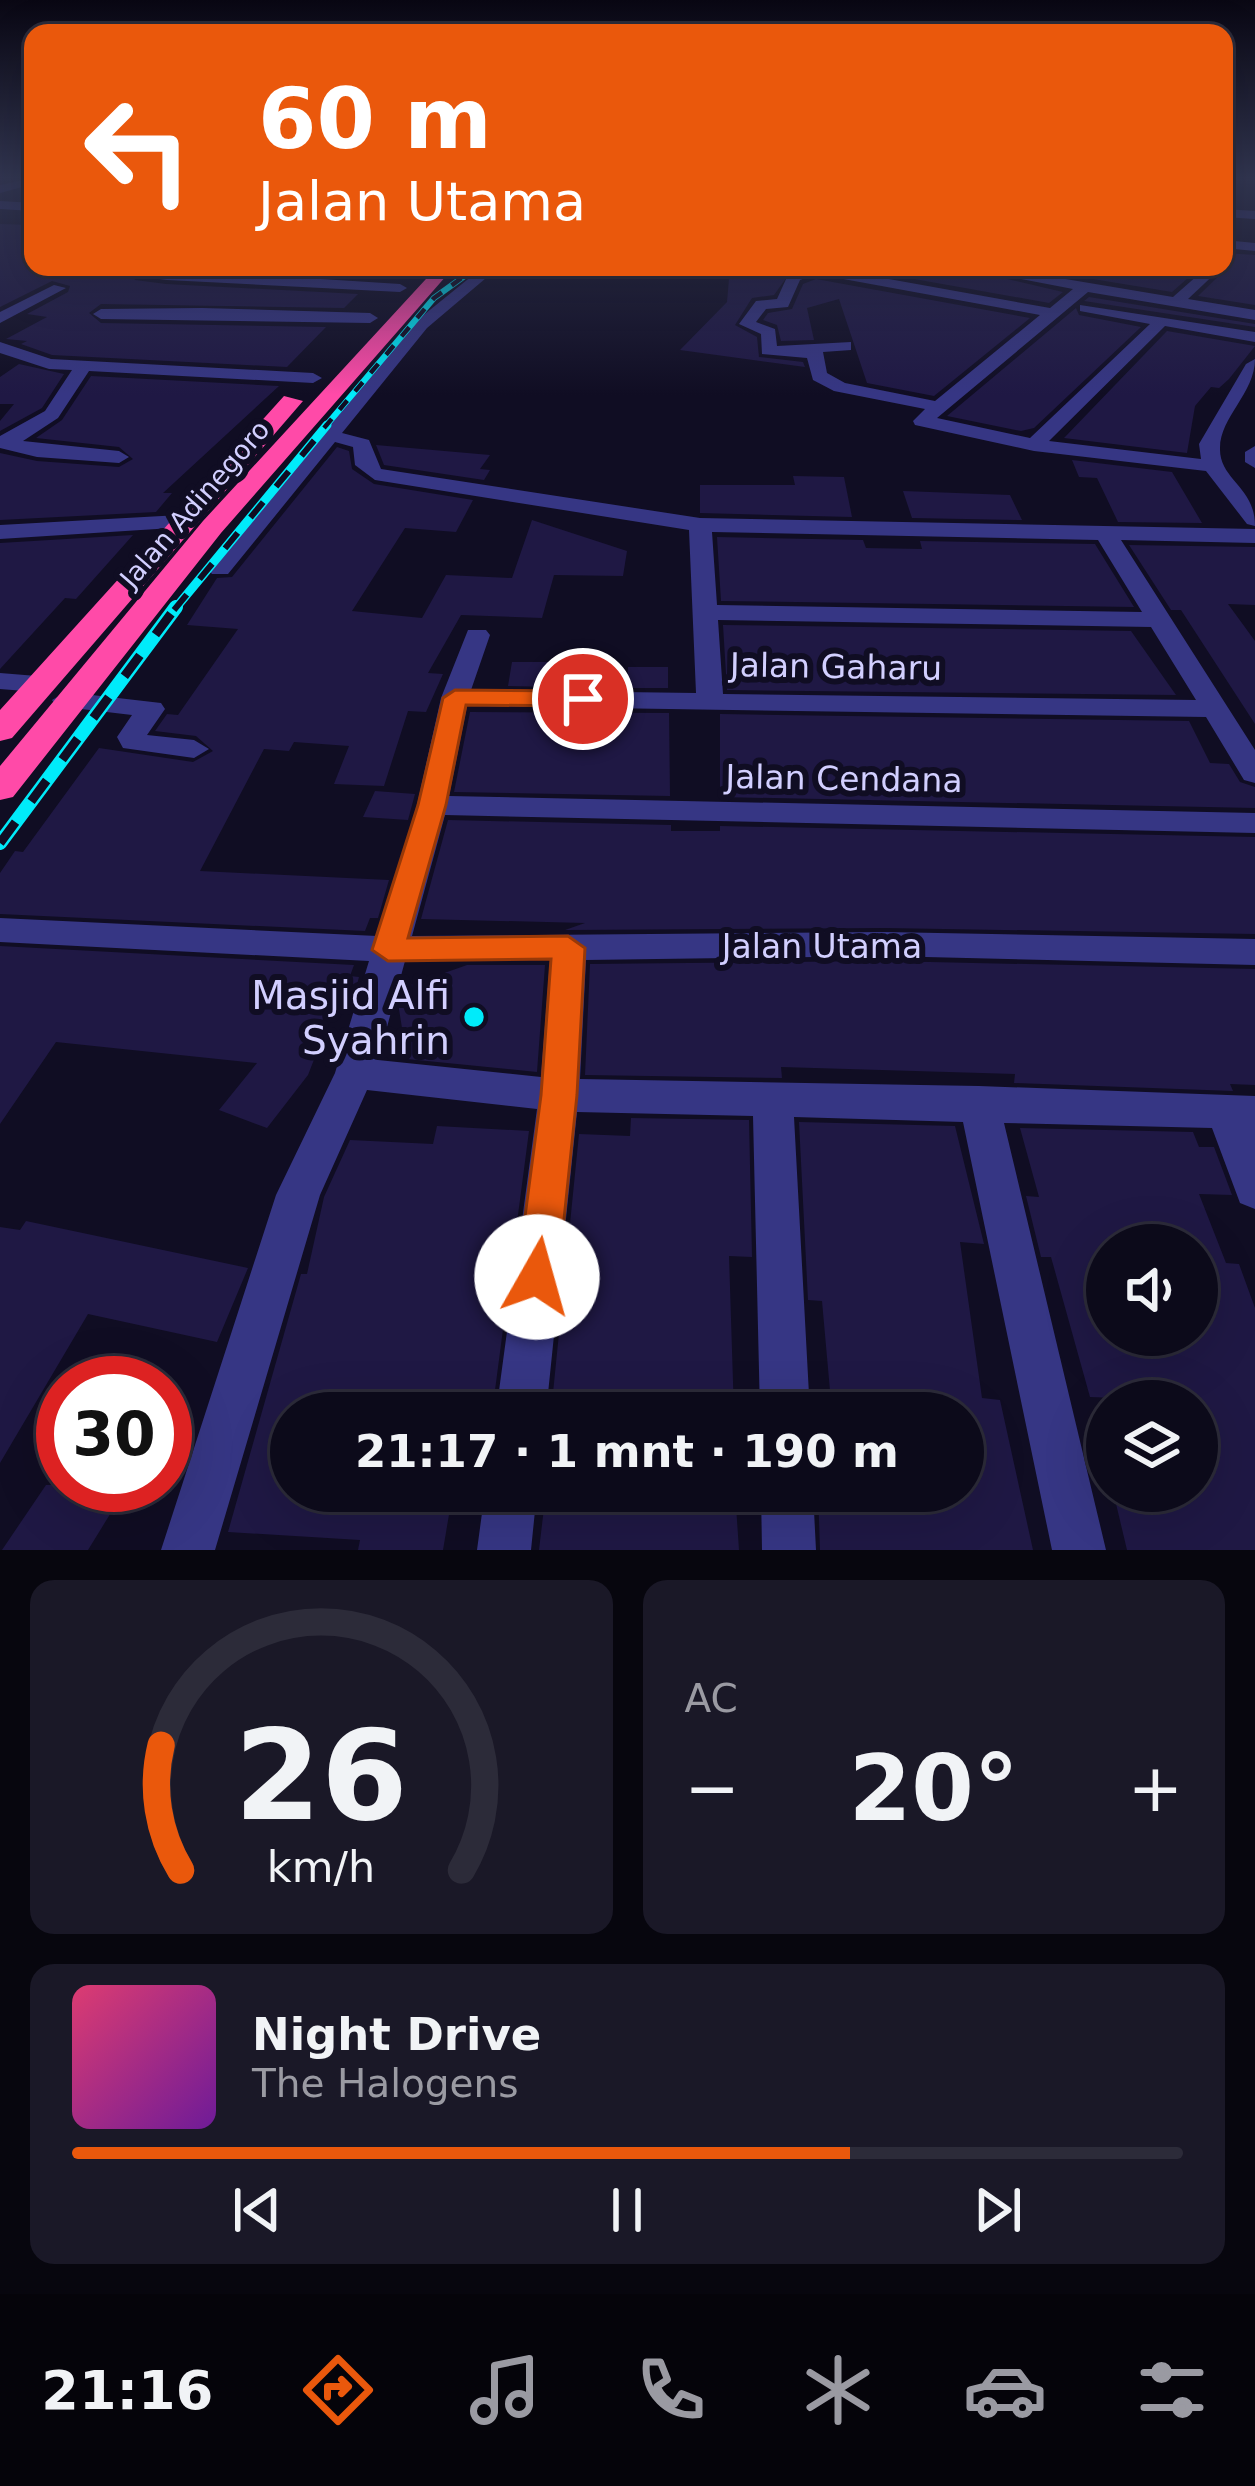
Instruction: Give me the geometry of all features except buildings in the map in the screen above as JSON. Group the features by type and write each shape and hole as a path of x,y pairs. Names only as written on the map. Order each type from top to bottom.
{"highway":[{"name":"Jalan Adinegoro","path":"0,731 180,522 411,276"},
{"name":"Jalan Adinegoro","path":"0,789 66,700 438,276"}],"street":[{"path":"171,276 400,288"},
{"path":"208,279 212,276"},
{"path":"220,569 421,325 481,276"},
{"path":"796,276 783,304 761,304 747,324 770,332 768,350 812,353"},
{"path":"854,276 1255,337"},
{"path":"1020,276 1255,315"},
{"path":"1176,302 1205,276"},
{"path":"1084,287 922,421 1034,445 1213,466"},
{"path":"0,317 58,288"},
{"path":"912,313 946,293"},
{"path":"101,314 188,309 224,316 370,319"},
{"path":"1034,445 1162,321"},
{"path":"812,353 819,345 845,346"},
{"path":"0,347 50,364 313,378"},
{"path":"812,353 819,376 837,386 935,406"},
{"path":"1255,364 1209,444 1213,466 1255,519"},
{"path":"2,442 43,423 67,402 83,366"},
{"path":"317,409 353,411"},
{"path":"333,436 362,444 365,466 375,474 700,525 1255,536"},
{"path":"2,442 37,451 118,457"},
{"path":"1255,452 1255,462"},
{"path":"0,532 180,522"},
{"path":"700,525 710,699"},
{"path":"1105,532 1155,620 1255,774"},
{"path":"708,612 1155,620"},
{"path":"188,1550 298,1195 355,1073 432,805 455,698 477,635"},
{"path":"0,681 37,684"},
{"name":"Jalan Gaharu","path":"455,698 1216,709"},
{"path":"66,700 145,707 152,711 131,737 133,742 194,748"},
{"name":"Jalan Cendana","path":"432,805 1255,823"},
{"name":"Jalan Utama","path":"0,930 388,950 885,944 1255,952"},
{"path":"523,1392 559,1095 568,948"},
{"path":"355,1073 559,1095 1241,1112 1255,1190"},
{"path":"773,1097 783,1392"},
{"path":"979,1102 1079,1550"},
{"path":"504,1550 509,1512"},
{"path":"788,1512 789,1550"}],"railway":[{"path":"324,428 434,298 465,276"},
{"path":"174,610 327,425"},
{"path":"0,843 176,607"}],"place":[{"name":"Masjid Alfi Syahrin","path":"474,1017"}],"route":[{"path":"537,1277 559,1095 568,948 388,950 432,805 455,698 583,699"}]}
